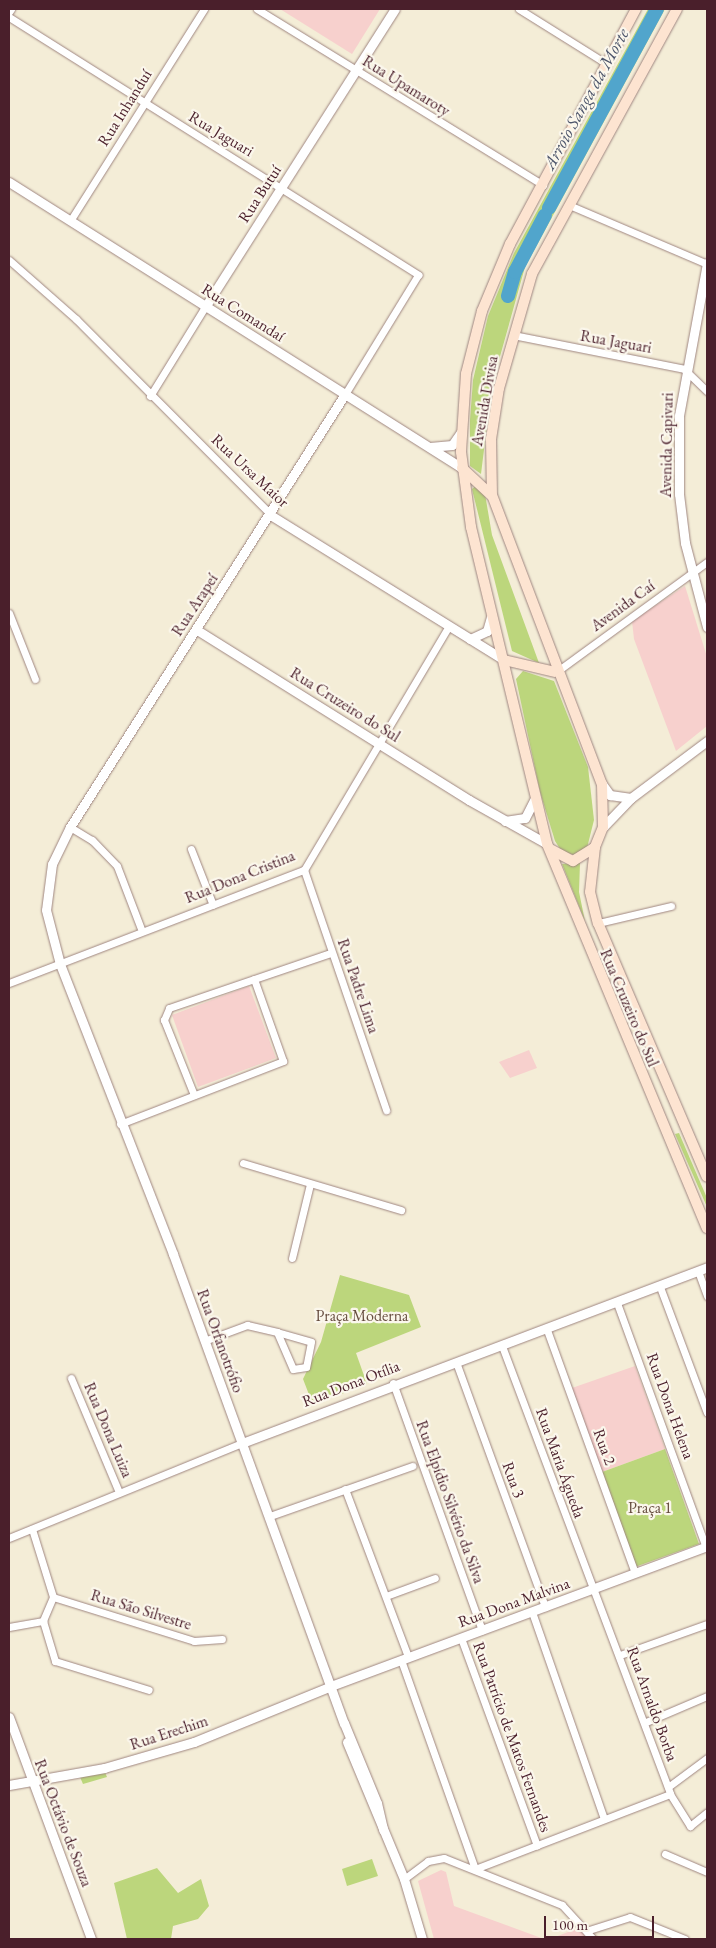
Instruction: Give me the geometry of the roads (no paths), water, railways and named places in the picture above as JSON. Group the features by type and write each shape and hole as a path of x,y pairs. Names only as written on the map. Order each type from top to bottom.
{"main road":[{"name":"Avenida Divisa","path":"547,844 504,660 491,616 462,468 461,432 466,374 478,309 636,9"},
{"name":"Avenida Divisa","path":"595,847 604,827 602,784 555,672 492,496 491,439 513,335 532,274 678,9"},
{"path":"462,468 492,496"},
{"path":"504,660 555,672"},
{"path":"547,844 556,856 573,861 595,847"},
{"name":"Rua Cruzeiro do Sul","path":"547,844 707,1228"},
{"name":"Rua Cruzeiro do Sul","path":"595,847 590,892 598,924 707,1177"}],"street":[{"name":"Rua Inhanduí","path":"70,222 204,9"},
{"name":"Rua Upamaroty","path":"257,9 542,185"},
{"name":"Rua Butuí","path":"150,396 395,9"},
{"path":"519,9 607,64"},
{"name":"Rua Jaguari","path":"9,17 418,275"},
{"name":"Rua Comandaí","path":"9,182 462,468"},
{"path":"569,205 707,264"},
{"name":"Rua Ursa Maior","path":"9,260 76,319 150,396 272,516 504,660"},
{"name":"Avenida Capivari","path":"707,264 684,369 679,494 692,572 707,627"},
{"name":"Rua Arapeí","path":"60,964 46,910 52,864 70,827 272,516 418,275"},
{"name":"Rua Jaguari","path":"513,335 684,369"},
{"path":"684,369 707,391"},
{"path":"427,446 452,445 461,432"},
{"name":"Avenida Caí","path":"555,672 707,562"},
{"path":"9,612 35,679"},
{"path":"470,639 482,637 491,616"},
{"name":"Rua Dona Cristina","path":"9,983 141,930 304,870 449,626"},
{"name":"Rua Cruzeiro do Sul","path":"197,630 502,821 547,844"},
{"path":"604,827 631,798 707,741"},
{"path":"602,784 610,795 631,798"},
{"path":"502,821 524,818 535,798"},
{"path":"70,827 92,840 117,866 141,930"},
{"path":"191,849 213,905"},
{"name":"Rua Padre Lima","path":"304,870 386,1110"},
{"path":"598,924 671,906"},
{"path":"194,1095 164,1012 254,978 331,953"},
{"name":"Rua Orfanotrófio","path":"60,964 270,1516 347,1731 358,1774 404,1879 422,1939"},
{"path":"120,1124 282,1061 254,978"},
{"path":"243,1163 400,1210"},
{"path":"292,1258 310,1184"},
{"name":"Rua Dona Otília","path":"9,1538 393,1383 547,1330 707,1267"},
{"path":"698,1271 707,1296"},
{"path":"660,1287 707,1414"},
{"name":"Rua Dona Helena","path":"617,1303 707,1546"},
{"path":"204,1341 247,1325 278,1332 310,1342 306,1367 293,1369 278,1332"},
{"name":"Rua 2","path":"547,1330 635,1573"},
{"name":"Rua Maria Águeda","path":"502,1346 592,1590"},
{"name":"Rua 3","path":"456,1362 545,1608"},
{"name":"Rua Dona Luiza","path":"71,1378 119,1492"},
{"name":"Rua Elpídio Silvério da Silva","path":"393,1383 482,1630"},
{"path":"270,1516 412,1466"},
{"path":"344,1489 386,1596 404,1659 475,1870"},
{"path":"32,1528 53,1598 43,1621 55,1661 149,1690"},
{"name":"Rua Dona Malvina","path":"331,1686 545,1608 707,1546"},
{"path":"386,1596 435,1578"},
{"name":"Rua Arnaldo Borba","path":"592,1590 646,1722 669,1790 690,1826 707,1812"},
{"name":"Rua São Silvestre","path":"53,1598 194,1641 222,1639"},
{"path":"532,1612 604,1819"},
{"path":"9,1627 43,1621"},
{"path":"620,1655 707,1624"},
{"name":"Rua Patrício de Matos Fernandes","path":"461,1638 537,1846"},
{"name":"Rua Erechim","path":"9,1785 32,1779 104,1768 194,1742 331,1686"},
{"path":"646,1722 707,1696"},
{"name":"Rua Octávio de Souza","path":"9,1717 91,1939"},
{"path":"475,1870 604,1819 669,1790 707,1758"},
{"path":"665,1854 707,1872"},
{"path":"404,1879 428,1861 444,1858 562,1905 589,1930 592,1939"},
{"path":"589,1930 630,1917 685,1939"}],"waterway":[{"name":"Arroio Sanga da Morte","path":"549,208 657,9"},
{"name":"Arroio Sanga da Morte","path":"508,296 515,272 545,215"}],"park label":[{"name":"Praça Moderna","path":"362,1316"},
{"name":"Praça 1","path":"650,1508"}]}
